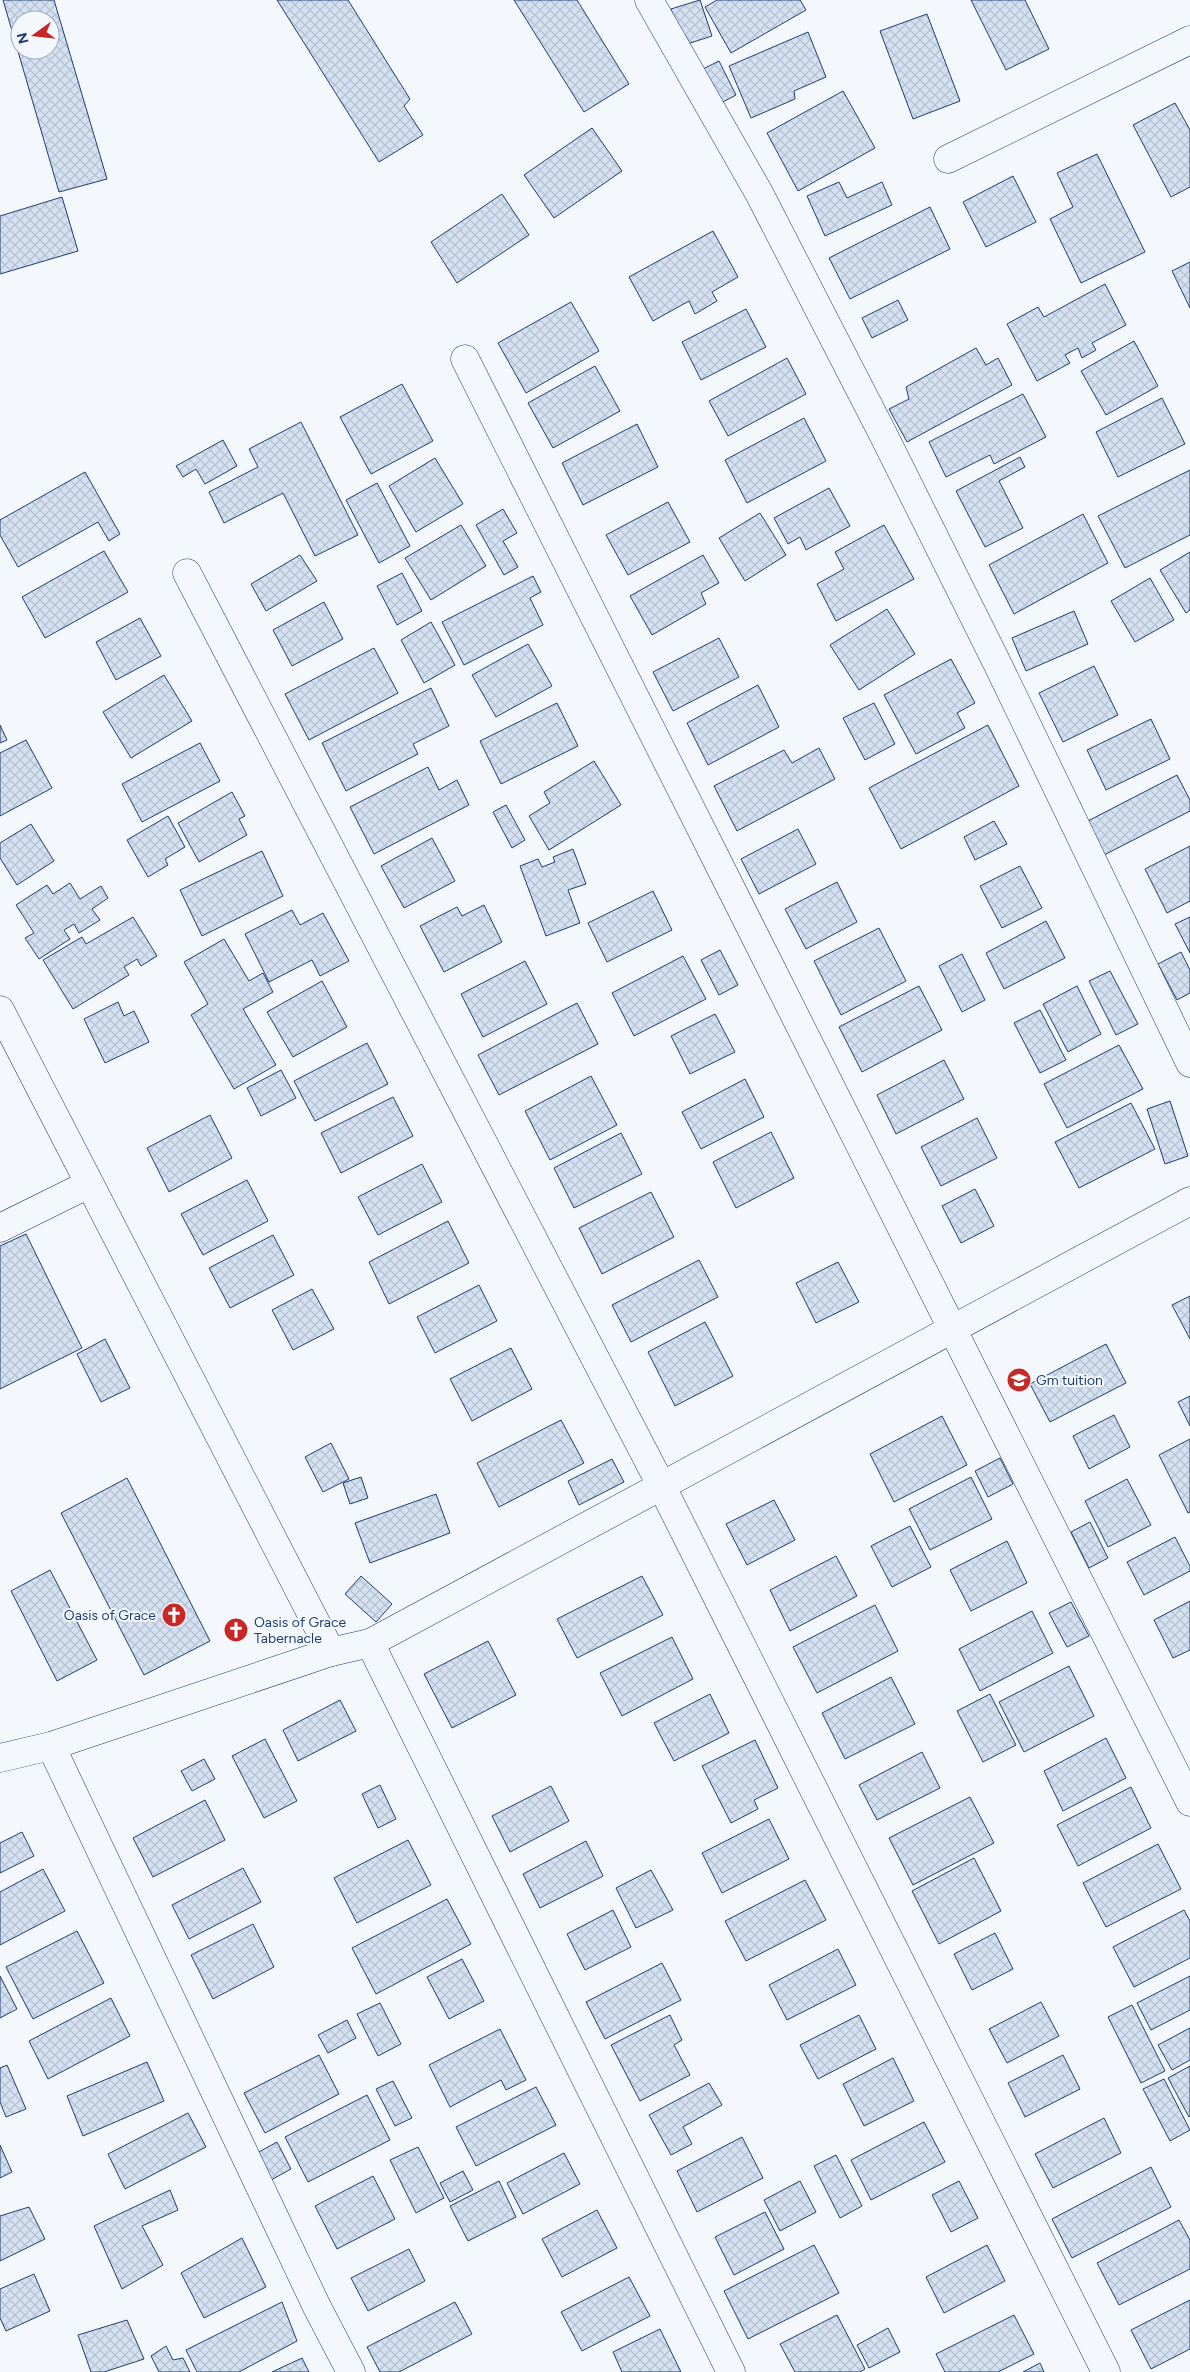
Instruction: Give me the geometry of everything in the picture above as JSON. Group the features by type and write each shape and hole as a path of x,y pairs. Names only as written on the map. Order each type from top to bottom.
{"street":[{"path":"649,0 759,193 869,408 1002,674 1190,1064"},
{"path":"948,159 1190,40"},
{"path":"465,360 1190,1802"},
{"path":"187,572 661,1485 1106,2372"},
{"path":"0,1010 331,1652"},
{"path":"0,1228 89,1184"},
{"path":"0,1758 51,1746 331,1652 370,1643 661,1485 952,1331 1190,1201"},
{"path":"370,1643 731,2372"},
{"path":"51,1746 313,2298 351,2372"}],"building":[{"path":"3,0 54,0 57,10 10,10 10,24"},
{"path":"277,0 348,0 410,99 404,106 423,135 379,162"},
{"path":"514,0 577,0 629,84 584,112"},
{"path":"700,0 712,36 684,45 671,9"},
{"path":"717,0 800,0 806,10 731,53 705,7"},
{"path":"971,0 1025,0 1049,49 1006,70"},
{"path":"927,14 960,101 913,119 880,31"},
{"path":"60,20 107,179 59,192 20,60 60,60"},
{"path":"808,32 826,77 794,91 795,99 751,118 729,66"},
{"path":"719,61 736,95 717,105 701,70"},
{"path":"843,91 875,148 798,191 767,133"},
{"path":"1175,103 1190,130 1190,187 1171,197 1133,125"},
{"path":"592,128 622,171 554,218 524,175"},
{"path":"1097,154 1145,252 1081,283 1050,219 1073,207 1057,173"},
{"path":"1013,176 1036,222 986,247 963,202"},
{"path":"839,182 847,198 882,182 892,205 825,236 807,196"},
{"path":"502,194 529,235 457,283 431,242"},
{"path":"62,197 78,251 0,274 0,216"},
{"path":"930,207 950,249 850,299 829,258"},
{"path":"713,231 738,277 712,292 717,301 695,314 689,301 653,321 629,277"},
{"path":"1190,262 1190,308 1172,271"},
{"path":"1105,284 1126,325 1092,343 1096,350 1082,358 1078,348 1065,355 1070,363 1037,381 1007,324 1038,307 1044,317"},
{"path":"898,300 908,320 872,338 862,318"},
{"path":"571,302 599,351 526,393 498,343"},
{"path":"746,309 766,347 701,380 682,342"},
{"path":"1134,341 1158,386 1106,415 1081,371"},
{"path":"976,348 986,365 998,358 1012,385 907,442 889,409 909,399 906,387"},
{"path":"787,358 806,394 728,436 709,401"},
{"path":"595,366 620,411 553,448 528,403"},
{"path":"402,384 433,441 371,474 340,417"},
{"path":"1023,394 1046,437 994,464 990,455 946,477 929,442"},
{"path":"1162,398 1185,444 1118,477 1096,432"},
{"path":"804,418 826,461 747,503 725,460"},
{"path":"301,422 358,535 315,556 283,493 224,523 209,492 258,467 249,449"},
{"path":"637,424 658,467 583,505 562,463"},
{"path":"223,440 237,466 205,484 196,469 183,477 176,466"},
{"path":"1020,457 1025,467 999,481 1023,528 985,547 956,491"},
{"path":"435,458 463,504 416,532 389,486"},
{"path":"1190,470 1190,535 1125,568 1098,516"},
{"path":"85,472 120,534 109,541 98,522 18,567 0,535 0,520"},
{"path":"377,483 410,546 379,563 346,500"},
{"path":"829,488 850,526 806,550 800,537 788,544 774,518"},
{"path":"668,502 690,542 628,575 606,535"},
{"path":"503,509 517,533 503,541 518,567 504,575 476,525"},
{"path":"760,513 786,555 745,581 719,538"},
{"path":"1083,514 1108,563 1014,614 989,565"},
{"path":"461,525 486,566 431,600 405,558"},
{"path":"884,525 914,579 836,621 817,584 844,569 835,552"},
{"path":"104,551 128,592 45,638 22,597"},
{"path":"1190,552 1190,610 1186,613 1160,570"},
{"path":"300,555 317,581 266,611 251,584"},
{"path":"703,555 719,583 701,593 706,604 652,635 630,596"},
{"path":"402,573 422,611 397,625 377,586"},
{"path":"533,576 541,592 530,598 543,625 464,665 442,622"},
{"path":"1150,578 1174,620 1135,642 1111,601"},
{"path":"324,602 343,639 292,666 273,630"},
{"path":"887,609 915,654 859,690 830,645"},
{"path":"1074,611 1088,644 1026,671 1012,638"},
{"path":"140,618 161,656 116,680 96,642"},
{"path":"431,622 455,665 424,683 401,640"},
{"path":"719,638 739,677 673,711 653,672"},
{"path":"528,644 552,686 496,717 472,675"},
{"path":"374,648 398,693 309,740 285,694"},
{"path":"951,659 975,703 957,713 965,728 916,754 884,695"},
{"path":"1094,666 1118,715 1063,742 1039,693"},
{"path":"164,675 192,721 131,758 103,712"},
{"path":"758,685 779,727 708,765 687,723"},
{"path":"431,688 449,726 413,744 418,754 346,791 322,743"},
{"path":"557,703 578,746 501,784 480,741"},
{"path":"874,703 895,744 865,760 843,718"},
{"path":"1151,719 1170,759 1106,790 1087,750"},
{"path":"0,725 7,740 0,743"},
{"path":"988,725 1019,786 901,849 869,788"},
{"path":"26,740 52,788 0,816 0,753"},
{"path":"200,743 220,781 142,822 122,784"},
{"path":"819,748 835,779 737,831 714,786 784,750 792,763"},
{"path":"594,761 621,805 549,850 529,816 550,803 544,792"},
{"path":"428,767 439,790 457,780 469,805 374,854 350,807"},
{"path":"1177,775 1190,800 1190,811 1104,855 1086,822"},
{"path":"232,792 245,816 239,819 247,835 199,862 178,823"},
{"path":"506,805 525,840 512,848 493,812"},
{"path":"168,816 185,847 165,859 168,865 148,877 127,840"},
{"path":"994,821 1007,844 975,860 964,837"},
{"path":"31,824 54,861 17,885 0,858 0,843"},
{"path":"798,829 816,864 759,894 741,859"},
{"path":"432,838 455,881 404,908 381,866"},
{"path":"1190,846 1190,901 1167,913 1145,869"},
{"path":"573,849 586,884 568,890 580,923 546,936 520,866 538,859 542,867 555,862 553,857"},
{"path":"262,851 283,896 202,936 180,890"},
{"path":"1020,866 1042,908 1002,928 980,886"},
{"path":"837,882 857,922 806,949 785,909"},
{"path":"70,883 80,899 101,886 108,898 92,909 100,920 79,933 74,924 64,930 70,939 39,959 25,938 34,933 16,905 47,885 53,894"},
{"path":"653,891 672,930 607,962 588,923"},
{"path":"484,905 502,942 444,972 420,926 457,907 462,916"},
{"path":"292,910 300,925 323,913 349,961 320,976 312,960 269,982 245,934"},
{"path":"133,917 157,956 141,966 137,959 124,967 129,975 73,1009 43,960 82,937 86,944"},
{"path":"1190,917 1190,953 1175,924"},
{"path":"1046,921 1065,958 1004,989 986,953"},
{"path":"879,928 906,981 841,1015 814,961"},
{"path":"224,939 249,981 263,973 273,992 243,1009 276,1065 234,1089 191,1015 208,1004 184,962"},
{"path":"720,950 738,985 719,995 701,960"},
{"path":"1181,952 1190,970 1190,993 1177,1000 1158,964"},
{"path":"962,954 985,1000 962,1012 939,966"},
{"path":"683,956 706,999 634,1036 612,993"},
{"path":"525,961 547,1004 483,1037 461,994"},
{"path":"1110,971 1138,1024 1116,1035 1089,981"},
{"path":"322,981 347,1027 293,1057 267,1012"},
{"path":"919,986 942,1030 862,1072 839,1027"},
{"path":"1077,986 1101,1034 1068,1052 1043,1004"},
{"path":"118,1002 124,1016 134,1011 149,1042 105,1063 84,1019"},
{"path":"577,1003 598,1044 499,1095 478,1055"},
{"path":"1040,1010 1066,1060 1040,1073 1014,1023"},
{"path":"715,1014 735,1052 690,1074 671,1036"},
{"path":"367,1043 388,1084 315,1121 294,1081"},
{"path":"1119,1045 1143,1089 1067,1128 1044,1084"},
{"path":"944,1060 964,1099 896,1134 877,1095"},
{"path":"281,1070 296,1098 261,1116 247,1088"},
{"path":"591,1076 617,1125 550,1160 525,1111"},
{"path":"745,1079 764,1117 701,1149 682,1112"},
{"path":"393,1097 413,1136 341,1173 321,1133"},
{"path":"1170,1101 1188,1156 1165,1164 1147,1109"},
{"path":"1131,1103 1155,1149 1079,1188 1055,1142"},
{"path":"210,1115 232,1158 169,1192 147,1148"},
{"path":"977,1118 997,1158 941,1186 921,1147"},
{"path":"771,1132 794,1178 736,1208 713,1162"},
{"path":"621,1133 642,1174 574,1208 554,1168"},
{"path":"422,1164 442,1202 378,1235 358,1197"},
{"path":"247,1180 268,1221 203,1255 181,1214"},
{"path":"975,1189 994,1226 961,1243 942,1206"},
{"path":"651,1192 674,1237 602,1274 579,1228"},
{"path":"448,1221 469,1263 389,1304 369,1262"},
{"path":"26,1234 82,1348 0,1389 0,1246"},
{"path":"273,1235 294,1275 230,1308 209,1268"},
{"path":"699,1260 718,1297 631,1342 612,1305"},
{"path":"838,1262 859,1302 816,1323 796,1283"},
{"path":"479,1285 497,1321 435,1353 417,1317"},
{"path":"312,1289 334,1329 293,1350 272,1310"},
{"path":"1190,1296 1190,1339 1172,1305"},
{"path":"705,1322 733,1376 675,1406 648,1352"},
{"path":"105,1339 130,1388 101,1402 77,1354"},
{"path":"1106,1344 1126,1383 1050,1422 1030,1384"},
{"path":"511,1348 532,1389 472,1421 450,1379"},
{"path":"1190,1396 1190,1426 1178,1402"},
{"path":"1114,1415 1130,1447 1089,1469 1073,1436"},
{"path":"942,1416 967,1465 894,1502 870,1454"},
{"path":"561,1420 584,1463 499,1507 477,1463"},
{"path":"1190,1439 1190,1512 1188,1513 1159,1455"},
{"path":"331,1443 349,1479 323,1492 305,1457"},
{"path":"1000,1458 1013,1484 988,1497 975,1471"},
{"path":"612,1459 624,1482 579,1505 568,1481"},
{"path":"361,1477 368,1498 350,1504 343,1483"},
{"path":"971,1477 992,1519 930,1550 909,1509"},
{"path":"127,1478 210,1641 144,1675 61,1513"},
{"path":"1127,1479 1151,1525 1108,1547 1085,1501"},
{"path":"436,1494 450,1533 370,1563 355,1523"},
{"path":"774,1500 795,1540 747,1565 726,1524"},
{"path":"1090,1522 1108,1558 1089,1568 1071,1532"},
{"path":"910,1526 931,1567 892,1587 871,1546"},
{"path":"1175,1537 1190,1566 1190,1571 1144,1595 1127,1562"},
{"path":"1007,1541 1027,1583 971,1611 950,1570"},
{"path":"836,1556 857,1596 790,1631 770,1590"},
{"path":"50,1570 97,1660 57,1681 11,1591"},
{"path":"361,1576 392,1604 376,1622 345,1594"},
{"path":"642,1576 663,1615 577,1658 557,1619"},
{"path":"1190,1601 1190,1650 1173,1658 1154,1620"},
{"path":"1071,1602 1089,1636 1067,1647 1049,1613"},
{"path":"875,1605 898,1651 817,1693 793,1647"},
{"path":"1032,1611 1053,1653 980,1691 959,1649"},
{"path":"672,1637 693,1679 622,1716 600,1673"},
{"path":"488,1641 516,1695 452,1728 424,1674"},
{"path":"1069,1666 1094,1716 1024,1752 999,1702"},
{"path":"891,1677 915,1724 845,1759 822,1713"},
{"path":"710,1694 729,1733 674,1761 654,1723"},
{"path":"990,1694 1016,1745 983,1762 957,1711"},
{"path":"340,1700 356,1731 298,1761 283,1730"},
{"path":"1106,1738 1126,1778 1063,1811 1044,1771"},
{"path":"265,1739 297,1801 264,1818 232,1756"},
{"path":"755,1740 778,1788 754,1800 758,1809 731,1823 702,1766"},
{"path":"922,1752 940,1788 877,1820 859,1785"},
{"path":"204,1759 215,1779 192,1791 181,1771"},
{"path":"380,1785 396,1819 378,1828 362,1794"},
{"path":"551,1786 569,1821 510,1852 492,1816"},
{"path":"1131,1787 1151,1828 1078,1866 1057,1825"},
{"path":"970,1797 994,1843 913,1885 889,1838"},
{"path":"205,1800 225,1840 153,1877 133,1838"},
{"path":"769,1819 789,1859 722,1893 702,1853"},
{"path":"22,1832 34,1856 0,1873 0,1843"},
{"path":"408,1840 431,1885 357,1923 334,1878"},
{"path":"586,1841 603,1876 540,1908 523,1874"},
{"path":"1158,1844 1181,1889 1106,1927 1083,1883"},
{"path":"974,1858 1001,1911 939,1944 912,1891"},
{"path":"243,1868 261,1902 189,1939 172,1905"},
{"path":"43,1869 65,1911 0,1945 0,1892"},
{"path":"651,1870 673,1910 636,1928 616,1888"},
{"path":"805,1880 826,1920 746,1961 725,1921"},
{"path":"447,1899 471,1944 376,1994 352,1948"},
{"path":"613,1910 631,1947 585,1970 567,1934"},
{"path":"1184,1910 1190,1921 1190,1958 1134,1987 1113,1947"},
{"path":"253,1924 274,1967 213,1999 191,1955"},
{"path":"77,1931 104,1983 33,2019 6,1967"},
{"path":"995,1933 1013,1969 972,1990 954,1954"},
{"path":"838,1949 856,1985 787,2020 769,1985"},
{"path":"462,1959 484,2001 449,2019 427,1977"},
{"path":"662,1963 681,2000 605,2039 586,2002"},
{"path":"0,1976 17,2009 0,2018"},
{"path":"1190,1976 1190,2010 1151,2030 1137,2003"},
{"path":"111,1998 130,2036 48,2079 29,2041"},
{"path":"1041,2002 1059,2036 1007,2063 989,2029"},
{"path":"380,2003 401,2044 378,2056 357,2014"},
{"path":"1132,2005 1165,2071 1141,2083 1108,2017"},
{"path":"670,2015 682,2040 674,2045 690,2075 640,2101 611,2045"},
{"path":"859,2015 876,2049 818,2079 800,2045"},
{"path":"347,2020 356,2038 328,2053 318,2035"},
{"path":"1190,2028 1190,2060 1172,2070 1158,2045"},
{"path":"500,2029 526,2080 506,2090 501,2080 450,2107 429,2065"},
{"path":"319,2055 339,2094 265,2133 244,2093"},
{"path":"1063,2055 1080,2089 1025,2117 1008,2083"},
{"path":"893,2058 914,2101 864,2126 843,2084"},
{"path":"147,2062 164,2101 83,2136 67,2096"},
{"path":"7,2065 26,2109 6,2117 0,2102 0,2068"},
{"path":"1190,2066 1190,2116 1189,2117 1168,2078"},
{"path":"1164,2079 1190,2130 1170,2141 1143,2089"},
{"path":"393,2081 412,2118 395,2126 376,2089"},
{"path":"709,2083 722,2105 683,2127 692,2144 671,2155 649,2115"},
{"path":"536,2087 556,2125 476,2166 456,2127"},
{"path":"367,2095 390,2140 308,2182 285,2137"},
{"path":"188,2113 206,2147 125,2189 108,2154"},
{"path":"1104,2118 1121,2153 1053,2188 1035,2154"},
{"path":"924,2122 945,2162 871,2200 851,2160"},
{"path":"742,2137 763,2178 697,2212 677,2171"},
{"path":"277,2142 291,2169 271,2180 257,2153"},
{"path":"0,2145 12,2172 0,2178"},
{"path":"418,2147 444,2198 416,2213 390,2160"},
{"path":"564,2153 580,2184 523,2214 507,2183"},
{"path":"836,2155 862,2206 840,2218 814,2166"},
{"path":"1151,2167 1171,2207 1072,2258 1052,2219"},
{"path":"463,2171 473,2190 450,2202 440,2183"},
{"path":"373,2176 395,2219 337,2249 315,2206"},
{"path":"499,2181 516,2217 468,2241 450,2206"},
{"path":"800,2181 816,2212 780,2231 764,2200"},
{"path":"959,2181 978,2218 951,2232 932,2195"},
{"path":"170,2190 178,2210 142,2226 163,2265 122,2289 94,2226"},
{"path":"29,2207 45,2239 0,2261 0,2216"},
{"path":"597,2210 617,2248 562,2277 542,2239"},
{"path":"765,2212 784,2249 734,2275 715,2237"},
{"path":"1179,2220 1190,2240 1190,2269 1119,2305 1097,2263"},
{"path":"242,2238 266,2287 204,2318 181,2273"},
{"path":"814,2245 839,2293 748,2339 724,2291"},
{"path":"987,2245 1005,2281 944,2313 926,2277"},
{"path":"409,2249 425,2281 368,2311 351,2278"},
{"path":"34,2274 50,2311 6,2331 0,2318 0,2289"},
{"path":"629,2277 650,2316 582,2351 561,2312"},
{"path":"1190,2300 1190,2349 1151,2369 1131,2330"},
{"path":"282,2302 297,2341 239,2372 197,2372 186,2350"},
{"path":"455,2302 472,2334 399,2372 380,2372 367,2347"},
{"path":"837,2315 865,2369 860,2372 795,2372 780,2344"},
{"path":"1014,2315 1034,2354 998,2372 945,2372 936,2354"},
{"path":"127,2320 144,2359 104,2372 91,2372 78,2335"},
{"path":"888,2328 900,2352 869,2368 857,2345"},
{"path":"660,2329 681,2372 622,2372 613,2352"},
{"path":"166,2346 173,2360 183,2358 190,2372 159,2372 151,2356"},
{"path":"302,2358 309,2372 272,2372"},
{"path":"1040,2363 1044,2372 1023,2372"}],"place":[{"name":"Gm tuition","path":"1019,1380"},
{"name":"Oasis of Grace","path":"174,1615"},
{"name":"Oasis of Grace Tabernacle","path":"236,1630"}]}
